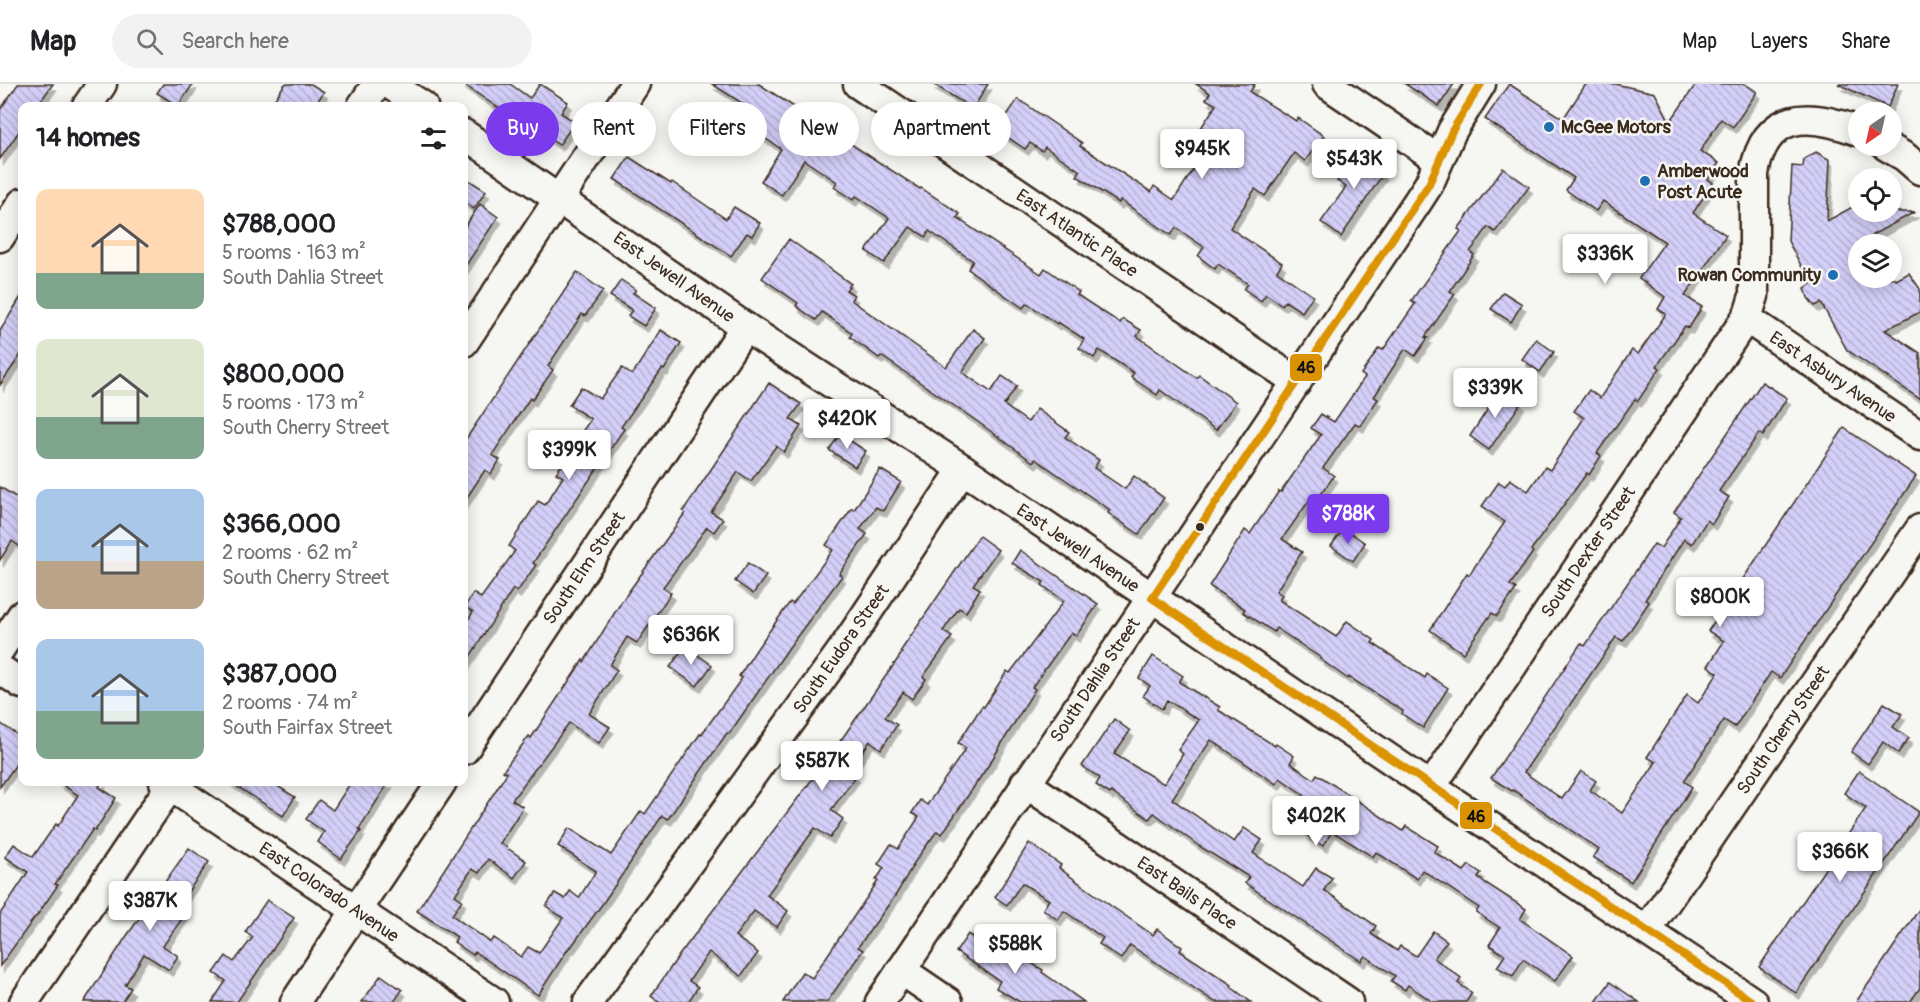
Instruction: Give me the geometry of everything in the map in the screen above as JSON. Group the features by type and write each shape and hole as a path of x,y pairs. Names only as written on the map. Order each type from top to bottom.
{"street":[{"path":"90,102 102,84"},
{"path":"365,102 377,84"},
{"path":"389,84 417,102"},
{"path":"468,336 634,84"},
{"name":"East Atlantic Place","path":"858,84 1297,382"},
{"path":"1326,84 1438,160"},
{"name":"South Dahlia Street","path":"880,1002 1418,201 1460,117 1481,84"},
{"name":"South Dexter Street","path":"1431,787 1746,318 1754,296 1754,174 1762,146 1770,135 1784,125 1803,119 1826,120 1848,128"},
{"name":"East Jewell Avenue","path":"468,137 559,197 745,327 963,469 1431,787 1647,930 1748,1001"},
{"path":"1902,155 1920,170"},
{"path":"0,237 18,209"},
{"name":"East Asbury Avenue","path":"1746,318 1920,436"},
{"name":"South Elm Street","path":"468,744 745,327"},
{"name":"South Eudora Street","path":"588,1002 843,649 963,469"},
{"name":"South Cherry Street","path":"1647,930 1920,529"},
{"path":"0,649 18,621"},
{"path":"0,669 18,681"},
{"name":"East Bails Place","path":"1025,783 1348,1002"},
{"path":"24,1002 167,786"},
{"name":"East Colorado Avenue","path":"173,786 494,1002"},
{"path":"295,1002 439,786"},
{"path":"901,970 948,1002"}],"building":[{"path":"18,84 53,84 40,102 18,102 18,133 0,159 0,110"},
{"path":"163,84 193,84 181,102 172,102 157,93"},
{"path":"285,84 311,84 324,92 317,102 273,102"},
{"path":"463,84 510,84 530,98 540,84 568,102 561,113 571,119 571,128 559,145 559,102 490,102"},
{"path":"712,84 759,84 787,102 779,102 779,148 767,140 767,102 740,102"},
{"path":"933,84 988,84 977,102 962,102"},
{"path":"1196,84 1255,84 1250,92 1296,121 1298,118 1324,136 1305,161 1294,153 1265,196 1255,189 1230,228 1282,263 1277,271 1313,296 1302,312 1285,301 1282,305 1266,294 1261,301 1244,289 1248,284 1218,264 1215,269 1198,256 1204,247 1176,228 1171,235 1120,200 1119,203 1077,176 1080,171 1045,147 1042,151 1030,143 1025,149 1011,140 1011,109 1018,99 1082,143 1080,146 1151,192 1154,186 1174,200 1203,154 1189,146 1216,105 1206,99 1210,93"},
{"path":"1405,84 1454,84 1439,106"},
{"path":"1509,84 1563,119 1586,84 1615,84 1655,93 1670,122 1696,84 1745,84 1757,92 1733,127 1721,119 1700,151 1719,163 1708,179 1713,183 1693,213 1726,235 1685,296 1702,307 1689,328 1685,326 1657,366 1660,368 1638,401 1635,399 1597,453 1601,456 1589,475 1587,473 1531,550 1533,552 1510,585 1516,589 1497,616 1492,613 1463,653 1430,630 1467,573 1469,575 1505,522 1482,506 1499,482 1505,486 1510,479 1528,491 1545,467 1550,470 1584,418 1574,411 1589,390 1600,398 1632,350 1638,354 1666,314 1658,309 1665,297 1639,278 1665,242 1603,201 1596,211 1566,190 1574,178 1485,119"},
{"path":"1838,84 1898,84 1890,102 1877,102"},
{"path":"1363,144 1382,157 1374,167 1383,174 1341,237 1321,222 1346,187 1337,181"},
{"path":"859,149 960,214 957,218 1041,274 1045,268 1079,292 1077,295 1120,323 1123,319 1141,330 1137,336 1197,378 1199,375 1236,402 1216,430 1160,390 1157,395 1131,377 1134,373 1099,350 1094,358 1079,348 1084,339 1027,303 1023,308 968,269 973,261 929,231 926,237 910,227 884,263 866,251 889,218 856,196 853,200 834,187 837,182 804,160 782,195 761,181 779,152 779,156 859,156"},
{"name":"Rowan Community","path":"1816,152 1830,160 1827,221 1848,209 1848,222 1896,222 1874,234 1848,234 1848,288 1902,288 1902,277 1909,273 1920,289 1920,312 1885,330 1920,353 1920,399 1847,350 1821,303 1815,306 1808,298 1805,288 1811,284 1788,241 1792,166 1803,167 1804,159"},
{"path":"629,157 671,184 672,182 726,219 734,207 760,223 752,236 747,233 731,256 614,179"},
{"path":"1503,168 1529,187 1495,232 1488,227 1470,252 1474,255 1450,291 1455,294 1425,337 1428,338 1415,356 1405,349 1374,397 1378,399 1360,426 1355,423 1323,468 1334,476 1316,501 1311,498 1282,539 1302,552 1276,591 1282,595 1279,600 1336,637 1347,621 1374,640 1372,643 1425,678 1427,674 1448,688 1423,728 1402,714 1403,711 1349,677 1348,679 1276,628 1274,632 1243,612 1245,609 1209,586 1245,530 1250,534 1321,435 1311,428 1321,414 1334,422 1365,377 1361,374 1379,348 1383,350 1415,304 1411,301 1461,231 1458,229"},
{"path":"468,180 486,191 474,209 468,205"},
{"path":"480,204 498,217 468,262 468,222"},
{"name":"Rowan Community","path":"1902,212 1915,212 1902,219"},
{"path":"789,239 851,284 846,290 854,295 851,300 946,367 973,329 985,338 962,372 991,392 1002,376 1017,386 1004,405 1028,422 1037,409 1069,432 1065,437 1099,460 1094,468 1125,489 1134,476 1164,498 1139,534 1108,513 1110,510 1035,459 1033,462 881,356 879,358 850,337 852,333 822,312 816,320 796,306 798,303 762,278"},
{"path":"577,272 603,291 585,316 582,314 548,366 553,370 532,400 530,398 492,455 500,460 491,474 485,470 468,496 468,436"},
{"path":"621,280 636,290 633,293 656,308 644,326 628,316 632,310 610,296"},
{"path":"1503,292 1522,304 1511,322 1491,309"},
{"path":"18,302 18,359 0,385 0,331"},
{"path":"661,330 681,343 664,370 662,369 621,427 624,429 533,563 536,565 517,592 513,589 468,660 468,620 473,612 468,609 468,602 473,593 481,598 515,551 509,546 538,501 545,505 563,477 556,473 566,459 564,457 591,419 569,405 581,387 600,399 622,368 632,375"},
{"path":"1536,339 1554,352 1540,372 1522,359"},
{"path":"1762,382 1787,398 1763,436 1759,433 1719,491 1729,497 1712,524 1707,520 1692,544 1684,539 1645,600 1649,602 1623,641 1616,637 1524,772 1562,799 1581,771 1596,781 1590,790 1622,813 1656,762 1647,757 1687,695 1698,703 1718,673 1708,666 1724,641 1708,631 1844,428 1916,476 1780,678 1771,672 1735,727 1724,720 1684,781 1692,787 1631,882 1593,857 1599,850 1513,790 1491,778 1581,643 1585,646 1654,544 1661,548 1681,517 1674,512"},
{"path":"769,383 801,404 790,419 801,426 784,452 776,446 751,481 738,472 711,512 723,519 714,532 707,527 663,587 671,593 637,643 627,637 610,665 617,670 589,714 610,727 599,743 569,723 512,800 523,807 500,843 526,861 514,878 488,859 479,873 472,869 455,895 462,900 452,915 490,942 494,938 521,957 528,947 539,953 563,918 546,906 555,893 565,899 570,891 579,898 596,871 558,846 569,828 611,855 641,811 645,814 742,678 739,676 790,602 793,604 833,550 826,545 852,508 854,510 880,469 901,482 883,511 876,507 860,529 867,534 839,574 842,576 729,734 727,733 668,819 662,816 538,995 475,952 473,955 454,942 457,937 417,911 507,773 503,771 529,736 531,738 583,660 584,662 622,601 685,513 683,511"},
{"path":"1501,389 1521,403 1489,450 1470,436"},
{"path":"840,434 866,451 855,467 829,450"},
{"path":"0,487 18,498 18,545 12,541 0,560"},
{"path":"1344,528 1365,543 1353,561 1331,546"},
{"path":"979,536 998,550 973,585 980,589 966,612 959,608 943,631 952,637 923,677 926,679 912,699 903,692 885,717 897,725 881,749 870,741 849,771 856,776 831,810 843,819 830,838 815,828 767,895 788,911 777,927 754,911 735,936 758,953 741,976 709,952 689,981 698,987 688,1002 659,1002 651,996 680,954 829,757 902,653 900,652"},
{"path":"1020,550 1098,604 1076,636 1071,633 1032,687 1035,689 990,763 942,834 937,831 916,860 897,893 858,947 863,950 827,1002 783,1002 802,972 812,978 878,881 876,880 884,868 878,864 891,844 898,849 919,817 912,813 920,800 927,805 966,748 958,743 982,706 984,707 1007,671 1010,673 1064,601 1042,585 1044,582 1012,563"},
{"path":"748,563 766,576 753,594 735,581"},
{"path":"685,646 712,665 697,686 670,667"},
{"path":"1153,656 1183,676 1179,682 1220,707 1218,710 1294,756 1290,763 1314,779 1317,774 1403,831 1406,826 1438,846 1434,852 1464,871 1469,865 1481,873 1478,878 1526,909 1520,919 1573,956 1555,981 1523,959 1513,976 1497,967 1505,955 1489,945 1500,928 1476,912 1479,908 1422,870 1417,879 1376,852 1373,857 1332,831 1323,846 1305,834 1319,811 1301,800 1304,795 1280,778 1276,784 1211,740 1172,799 1234,842 1244,828 1262,840 1253,853 1303,887 1316,868 1332,878 1324,890 1376,926 1371,934 1397,951 1400,946 1416,956 1433,931 1447,941 1434,958 1461,978 1458,983 1472,993 1466,1002 1433,1002 1408,985 1405,990 1391,981 1395,976 1365,956 1361,961 1273,902 1245,883 1249,877 1199,846 1154,813 1149,819 1111,792 1110,794 1096,785 1100,778 1082,766 1114,719 1130,731 1114,754 1164,784 1183,754 1178,750 1199,720 1167,700 1162,709 1143,696 1150,686 1139,678"},
{"path":"1884,703 1902,714 1893,727 1909,738 1898,753 1883,742 1868,764 1851,752"},
{"path":"0,723 18,735 18,762 0,787"},
{"path":"1859,771 1919,812 1796,993 1759,967 1866,808 1844,793"},
{"path":"64,786 100,786 116,798 0,966 0,914 28,872 5,857 14,844 33,857 56,824 58,826 78,795"},
{"path":"236,786 277,786 295,797 283,816"},
{"path":"348,786 386,786 359,829 361,831 341,859 318,842 324,832 306,819 319,800 333,810"},
{"path":"1029,843 1061,865 1059,868 1153,935 1157,929 1182,947 1180,951 1232,985 1231,987 1251,1002 1215,1002 1130,945 1121,959 1099,944 1103,938 1064,911 1058,920 1043,909 1049,900 1022,883 1007,905 995,897"},
{"path":"189,848 209,862 179,904 188,910 163,946 178,956 169,970 144,954 125,985 131,988 122,1002 84,1002 126,937"},
{"path":"267,900 294,918 237,1002 212,1002 226,981 214,973 226,956 234,962 253,937 245,932"},
{"path":"1920,908 1920,988 1910,1002 1856,1002"},
{"path":"968,934 1020,968 1025,959 1084,1002 1020,1002 996,988 1000,981 956,952"},
{"path":"381,975 402,990 394,1002 362,1002"},
{"path":"1610,982 1639,1002 1596,1002"}],"transit line":[{"name":"46","path":"1481,84 1452,131 1429,184 1152,598 1753,1002"}],"place":[{"name":"McGee Motors","path":"1549,127"},
{"name":"Amberwood Post Acute","path":"1645,181"},
{"name":"Rowan Community","path":"1833,275"}]}
